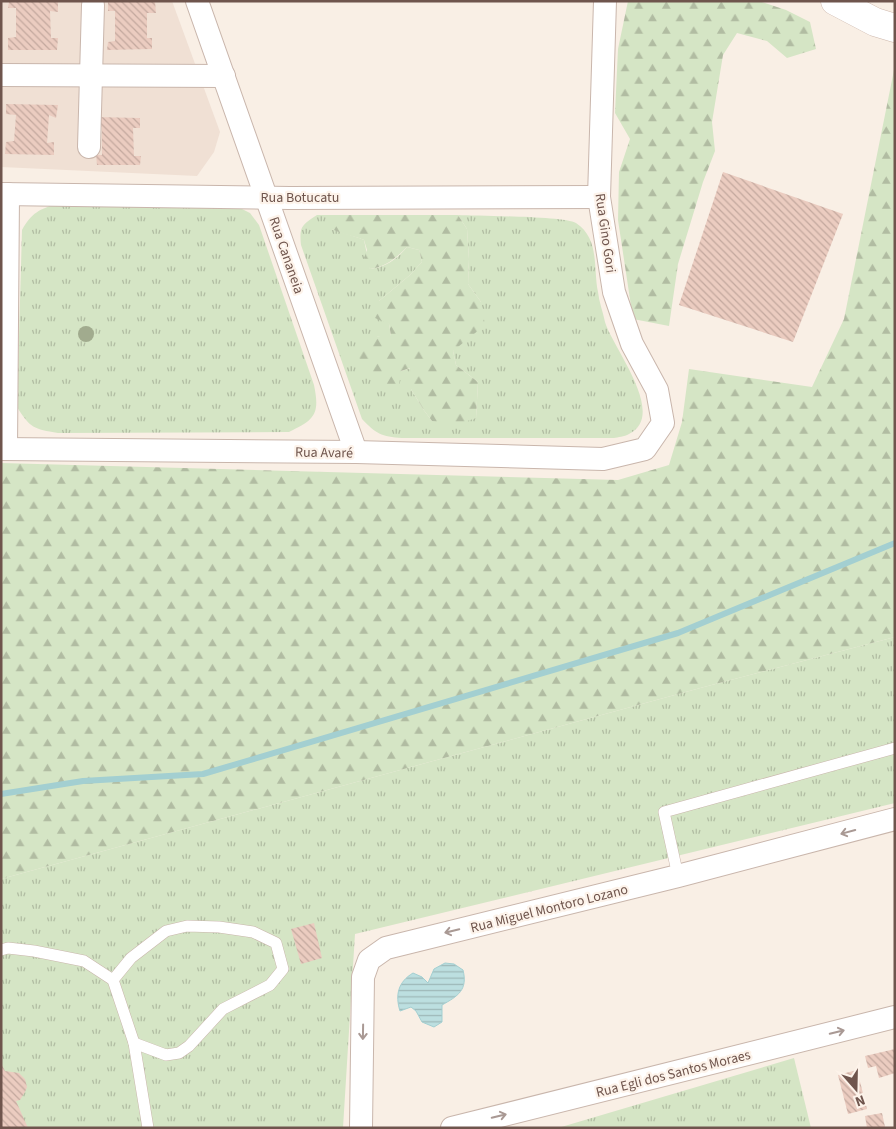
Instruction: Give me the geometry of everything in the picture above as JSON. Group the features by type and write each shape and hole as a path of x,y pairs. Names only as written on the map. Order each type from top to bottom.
{"main road":[{"path":"835,1 875,22 895,28"}],"street":[{"name":"Rua Cananeia","path":"197,1 356,452"},
{"name":"Rua Gino Gori","path":"605,1 599,197 614,292 632,344 658,390 663,423 645,449"},
{"path":"89,147 94,5"},
{"path":"1,74 224,76"},
{"path":"4,449 5,194"},
{"name":"Rua Botucatu","path":"5,194 266,197 599,197"},
{"name":"Rua Avaré","path":"4,449 356,452 603,459 645,449"},
{"name":"Rua Miguel Montoro Lozano","path":"362,1128 363,977 369,960 386,948 678,876 895,819"},
{"name":"Rua Egli dos Santos Moraes","path":"452,1128 895,1017"}],"lane":[{"path":"678,876 664,812 895,748"},
{"path":"113,980 131,958 166,931 187,926 219,927 253,932 276,943 283,969 270,985 223,1009 189,1046 179,1054 166,1055 134,1043"},
{"path":"1,950 8,948 34,951 84,961 113,980 134,1043 148,1128"}],"shaded area":[{"path":"1,1 172,1 220,132 214,152 197,176 1,167"}],"green space":[{"path":"628,1 759,1 786,10 810,22 816,49 787,58 767,41 737,33 723,55 712,122 715,151 703,182 678,264 669,326 633,319 618,220 619,172 630,139 615,113 618,49"},
{"path":"895,65 895,637 704,687 1,879 1,463 618,480 669,465 682,422 689,369 812,387 844,319"},
{"path":"58,203 240,208 250,213 259,225 314,385 316,409 310,420 289,432 58,433 38,429 29,423 17,407 22,230 29,219 37,212"},
{"path":"317,215 332,215 332,229 364,240 370,269 391,262 407,247 419,250 422,262 410,275 379,301 389,324 391,336 377,336 401,371 411,368 411,389 432,421 476,418 478,382 456,365 453,351 481,302 468,284 467,229 458,215 555,219 576,223 589,237 594,254 599,296 605,322 634,380 640,397 643,412 639,425 629,434 614,438 402,438 389,437 375,431 362,419 301,245 301,230 308,221"},
{"path":"332,215 458,215 467,229 468,284 481,302 485,325 453,351 456,365 478,382 476,418 453,426 432,421 411,389 410,368 401,371 399,386 388,393 366,374 357,347 368,338 391,336 389,324 375,318 379,301 410,275 422,262 419,250 407,247 390,261 370,269 364,258 367,250 364,240 332,229"},
{"path":"895,637 895,803 355,934 343,1128 1,1128 1,879 704,687"},
{"path":"794,1058 811,1128 558,1128 568,1125"}],"water":[{"path":"445,963 454,964 463,970 464,983 460,992 453,999 442,1005 442,1022 434,1027 422,1022 416,1011 411,1007 400,1011 398,994 404,980 413,973 422,977 428,983 434,969"}],"building":[{"path":"9,1 58,1 58,12 50,11 51,38 58,38 57,50 8,50 8,38 16,37 16,8 8,8"},
{"path":"108,1 155,1 156,13 147,13 147,38 152,38 152,49 107,50 108,42 115,41 115,11 108,11"},
{"path":"6,104 58,105 56,118 49,115 47,143 54,142 54,155 5,154 6,142 14,141 16,115 6,114"},
{"path":"95,117 140,118 140,128 133,128 134,156 141,156 140,165 97,165 96,155 102,155 102,127 96,126"},
{"path":"723,172 843,214 793,342 679,305"},
{"path":"314,923 322,958 301,964 291,929"},
{"path":"895,1049 895,1073 879,1078 876,1066 868,1068 865,1056"},
{"path":"1,1063 5,1071 19,1073 25,1079 27,1087 25,1092 20,1100 16,1101 28,1128 1,1128"},
{"path":"857,1070 867,1109 848,1114 838,1075"},
{"path":"882,1113 885,1127 867,1128 865,1116"}],"waterway":[{"path":"1,794 83,781 203,774 678,633 895,543"}]}
